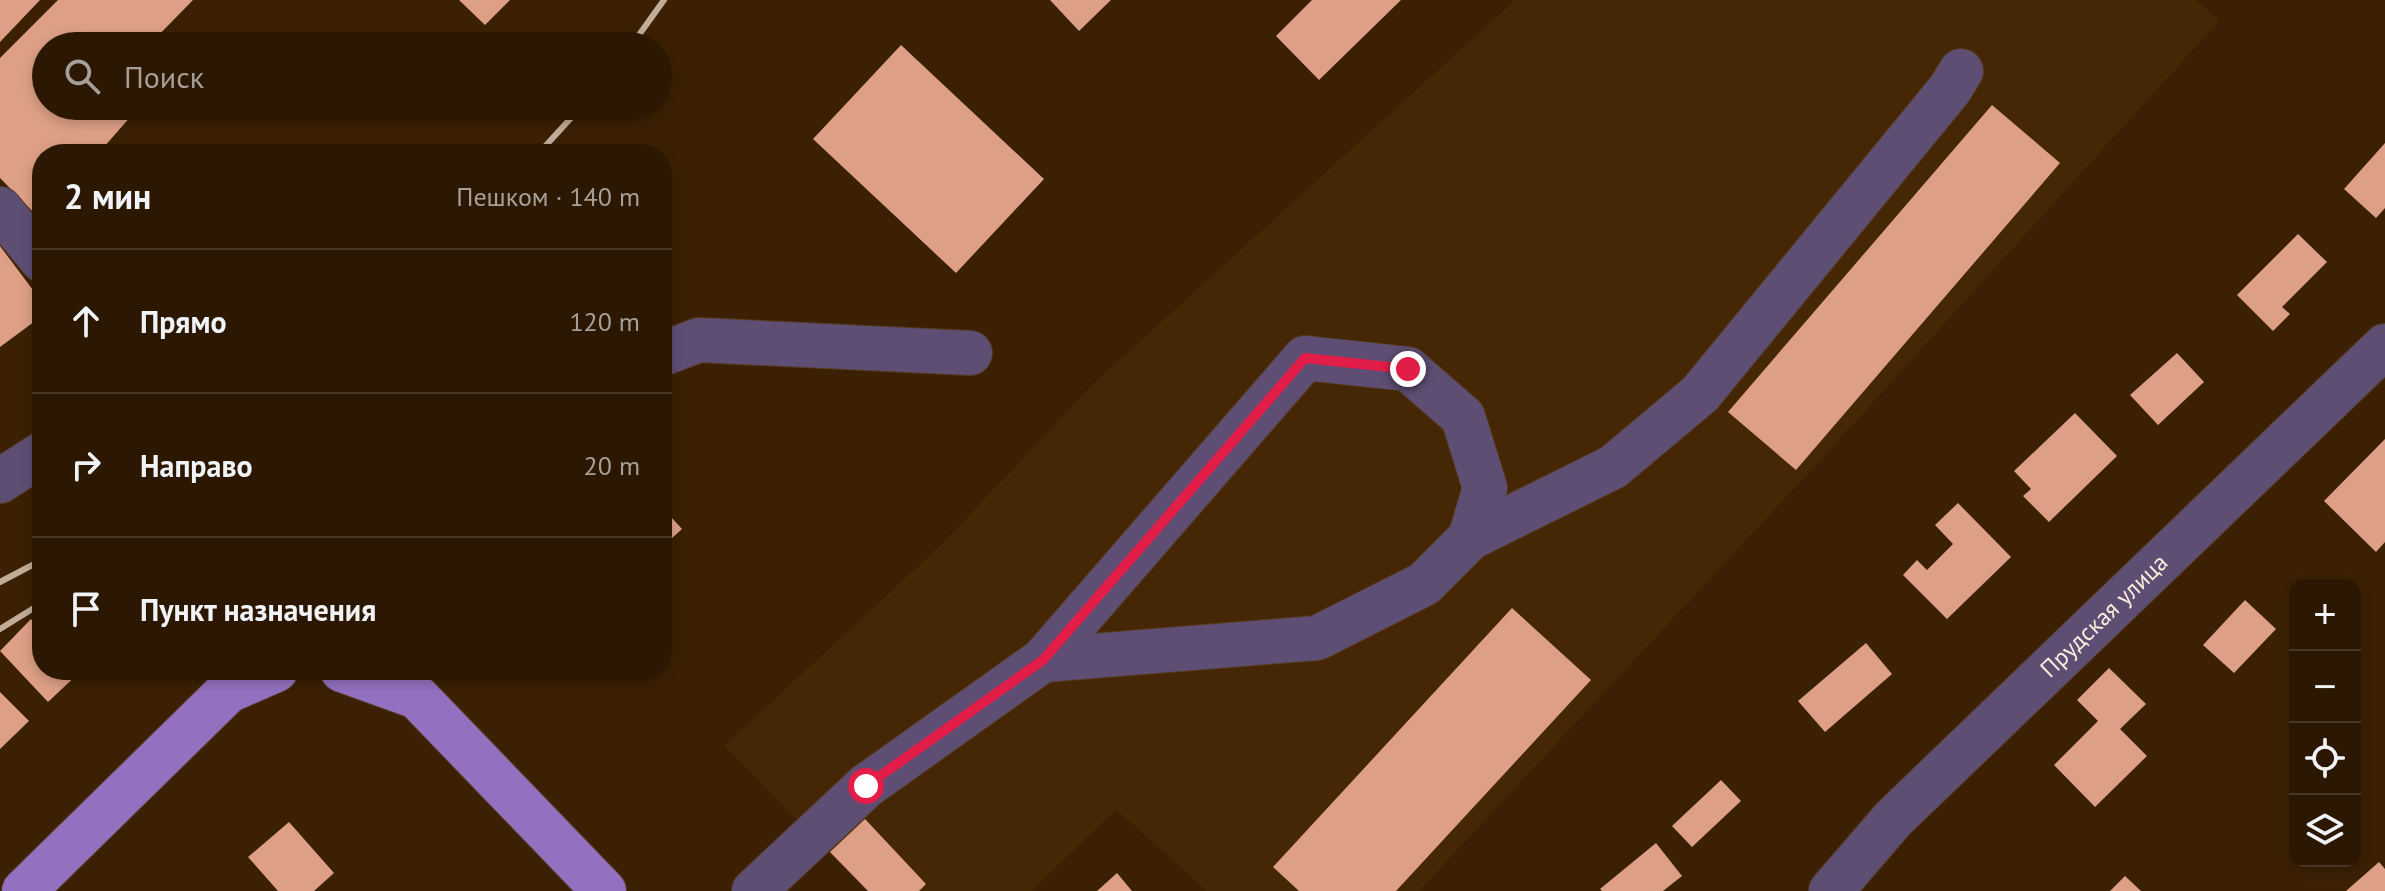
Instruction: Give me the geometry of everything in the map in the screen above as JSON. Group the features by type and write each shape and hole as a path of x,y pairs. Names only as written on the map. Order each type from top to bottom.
{"main road":[{"path":"24,891 228,691 253,680"},
{"path":"404,684 604,891"}],"street":[{"path":"1043,660 1317,638 1424,584 1470,538 1613,467 1700,394 1950,89 1961,71"},
{"path":"0,209 32,248"},
{"path":"672,350 699,340 970,353"},
{"name":"Прудская улица","path":"1831,891 1893,819 2385,346"},
{"path":"754,891 866,786 1043,660 1305,358 1408,369 1463,417 1485,488 1470,538"},
{"path":"0,481 32,460"}],"shaded area":[{"path":"1515,0 2195,0 2220,20 1818,463 1419,891 1207,891 1116,809 1032,891 867,891 724,746 941,545 1092,385"}],"building":[{"path":"0,0 40,0 0,42"},
{"path":"58,0 193,0 162,32 32,32 32,120 128,120 107,144 32,144 32,211 0,178 0,58"},
{"path":"459,0 510,0 485,25"},
{"path":"1050,0 1111,0 1079,31"},
{"path":"1312,0 1401,0 1319,80 1276,36"},
{"path":"901,45 1044,179 956,273 813,139"},
{"path":"1992,105 2060,163 1796,470 1728,412"},
{"path":"2385,143 2385,208 2376,218 2344,189"},
{"path":"2298,234 2327,262 2282,307 2290,314 2273,331 2237,295"},
{"path":"0,246 32,289 32,323 0,347"},
{"path":"2177,353 2204,382 2158,425 2130,395"},
{"path":"2075,413 2117,456 2049,522 2023,496 2031,489 2014,471"},
{"path":"2385,439 2385,542 2376,552 2324,501"},
{"path":"1958,503 2011,557 1947,619 1903,575 1917,560 1927,570 1953,544 1935,525"},
{"path":"672,518 682,529 672,538"},
{"path":"2245,600 2276,629 2234,673 2203,645"},
{"path":"1512,608 1591,680 1396,891 1299,891 1273,867"},
{"path":"31,619 32,680 71,680 48,702 0,651"},
{"path":"1866,643 1892,674 1825,732 1798,701"},
{"path":"2109,668 2146,704 2120,729 2147,756 2095,807 2054,765 2098,721 2077,700"},
{"path":"0,692 29,721 0,749"},
{"path":"1721,780 1741,801 1692,847 1672,826"},
{"path":"865,819 926,884 919,891 868,891 830,852"},
{"path":"289,822 334,873 314,891 278,891 248,857"},
{"path":"1656,843 1682,876 1663,891 1600,889"},
{"path":"2379,862 2385,869 2385,891 2346,891"},
{"path":"1117,873 1132,891 1097,891"},
{"path":"2125,876 2141,891 2110,891"}],"railway":[{"path":"641,32 664,0"},
{"path":"547,144 569,120"},
{"path":"0,582 32,565"},
{"path":"0,629 32,609"}],"route":[{"path":"866,786 1043,660 1305,358 1408,369"}]}
